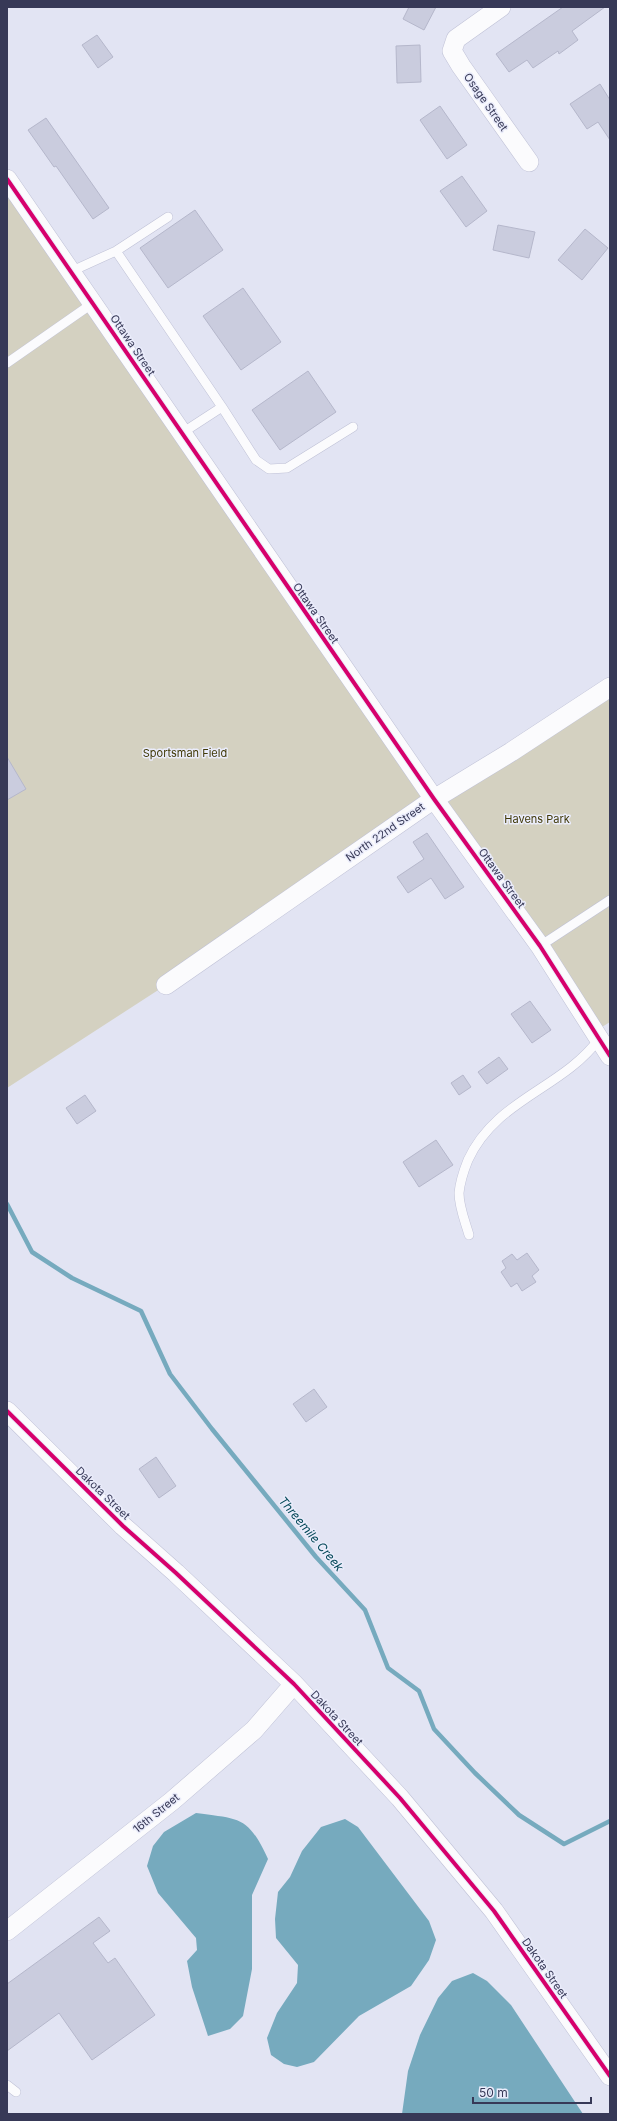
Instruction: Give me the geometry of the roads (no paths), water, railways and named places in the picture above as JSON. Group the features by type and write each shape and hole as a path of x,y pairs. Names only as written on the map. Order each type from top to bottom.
{"street":[{"name":"Osage Street","path":"501,7 456,39 452,51 529,162"},
{"name":"Ottawa Street","path":"7,179 434,799 540,946 610,1056"},
{"name":"North 22nd Street","path":"166,985 434,799 511,752 610,687"},
{"name":"Dakota Street","path":"7,1411 123,1526 294,1684 400,1798 494,1911 610,2076"},
{"name":"16th Street","path":"7,1931 178,1796 254,1730 294,1684"}],"lane":[{"path":"72,272 116,250 168,217"},
{"path":"116,250 256,460 269,469 287,468 353,427"},
{"path":"7,362 93,303"},
{"path":"182,433 222,407"},
{"path":"540,946 610,900"},
{"path":"469,1234 461,1208 459,1192 464,1170 477,1143 498,1117 579,1061 599,1039"},
{"path":"7,2085 16,2092"}],"water":[{"path":"196,1813 233,1819 241,1822 248,1827 254,1835 268,1859 252,1895 252,1969 243,2016 230,2029 208,2036 192,1987 187,1961 197,1950 196,1938 158,1893 147,1866 153,1846 164,1832"},
{"path":"345,1819 358,1827 429,1921 436,1940 429,1960 411,1986 359,2016 314,2062 297,2067 284,2064 271,2055 267,2038 277,2013 297,1983 298,1965 276,1938 275,1919 278,1892 290,1877 302,1851 321,1827"},
{"path":"473,1973 487,1981 511,2005 583,2114 402,2114 408,2071 420,2035 438,1998 452,1981"}],"waterway":[{"name":"Threemile Creek","path":"7,1204 32,1252 72,1278 141,1311 170,1374 212,1429 316,1557 365,1610 388,1668 419,1691 434,1729 475,1773 519,1815 564,1844 610,1821"}],"park label":[{"name":"Sportsman Field","path":"185,753"},
{"name":"Havens Park","path":"537,819"}]}
